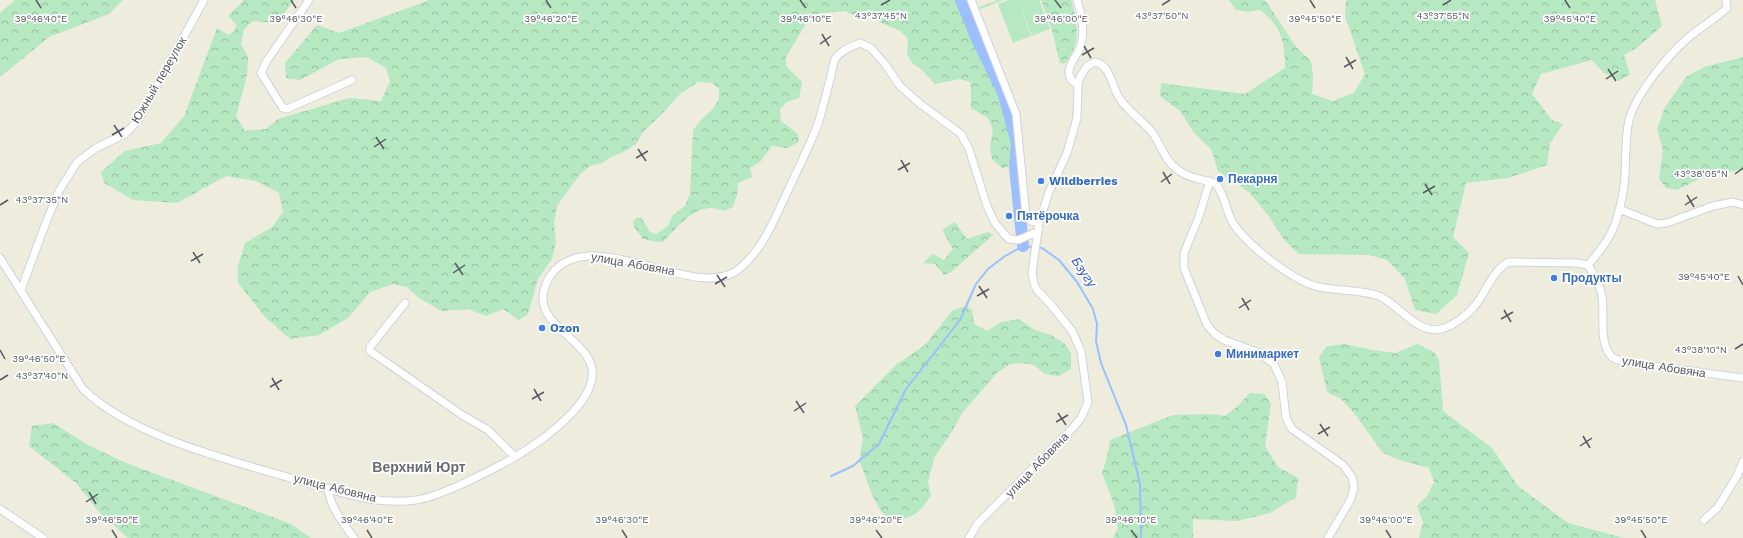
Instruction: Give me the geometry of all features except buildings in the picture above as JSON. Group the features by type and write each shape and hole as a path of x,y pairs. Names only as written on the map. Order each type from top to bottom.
{"street":[{"name":"Южный переулок","path":"21,290 44,225 59,191 77,162 96,148 125,134 138,120 204,0"},
{"path":"309,0 266,62 262,69 263,76 283,108 287,108 352,80"},
{"path":"971,0 1016,114 1026,216 1039,223"},
{"path":"1077,0 1081,12 1083,27 1082,39 1079,49 1069,68 1069,77 1078,85"},
{"path":"1328,538 1351,499 1354,487 1352,477 1343,466 1292,429 1286,418 1282,382 1274,364 1257,352 1224,340 1215,334 1207,325 1184,268 1184,253 1198,219 1210,181 1220,189 1227,212 1233,223 1250,244 1303,282 1319,287 1364,292 1379,296 1401,311 1412,322 1428,329 1440,330 1452,325 1465,315 1480,299 1488,282 1499,267 1508,262 1576,263 1588,265 1608,238 1619,209 1625,177 1629,120 1636,104 1650,81 1668,58 1688,38 1727,8 1726,0"},
{"name":"улица Абовяна","path":"0,258 83,389 98,403 130,421 180,444 328,488 362,497 393,502 419,500 461,484 514,457 536,444 570,415 584,397 592,381 592,365 579,346 551,319 545,309 542,296 547,282 554,271 566,260 582,256 601,256 703,277 725,276 738,271 767,236 818,123 835,59 847,48 860,44 870,48 885,64 900,86 961,134 969,149 990,212 1004,235 1009,239 1018,240 1026,238 1037,232"},
{"name":"улица Абовяна","path":"969,538 978,523 1071,430 1081,418 1088,402 1081,351 1072,332 1037,290 1032,273 1039,223 1050,192 1067,153 1077,118 1078,85 1082,71 1091,63 1098,63 1104,66 1119,97 1127,109 1146,125 1174,167 1182,173 1210,181"},
{"path":"1619,209 1657,224 1667,223 1713,206 1733,202 1743,205"},
{"name":"улица Абовяна","path":"1588,265 1598,279 1602,296 1602,323 1606,345 1612,357 1623,362 1743,378"},
{"path":"405,303 370,347 370,351 462,415 488,430 514,457"},
{"path":"1704,520 1718,507 1737,476 1743,462"},
{"path":"328,488 329,498 340,519 354,538"},
{"path":"0,509 43,538"}],"green space":[{"path":"15,0 123,0 109,14 49,37 0,77 0,13"},
{"path":"244,0 294,0 277,23 253,21 244,29 241,44 248,57 247,76 236,116 245,131 266,129 278,119 349,98 381,101 390,81 386,68 367,57 339,59 300,80 286,78 285,63 317,25 339,33 430,0 963,0 969,11 998,0 1003,0 970,13 1012,109 1018,138 1017,161 1003,169 992,159 990,146 993,130 988,118 971,108 970,82 960,79 935,84 920,68 913,64 907,54 908,39 899,30 880,22 870,14 856,16 845,11 816,14 810,17 786,57 786,66 802,82 799,98 787,102 780,109 781,121 798,134 799,142 787,148 772,146 760,162 750,168 752,177 738,183 737,195 733,207 724,211 712,208 697,211 684,220 663,242 643,239 634,227 633,222 636,218 641,217 650,232 656,234 668,226 673,215 685,206 690,194 693,130 712,110 719,99 719,89 712,83 698,82 680,94 643,132 636,144 602,163 590,166 580,174 557,206 554,223 556,242 552,259 538,279 528,314 519,320 503,309 486,316 468,309 442,311 419,298 407,287 393,284 370,292 348,318 319,335 290,339 265,317 238,283 238,266 245,243 272,227 283,212 279,193 256,181 226,176 177,203 133,200 104,183 101,172 125,151 161,143 184,116 217,28 229,35 233,32 236,24 228,16"},
{"path":"1009,0 1018,0 1031,36 1013,43 998,4"},
{"path":"1018,0 1039,0 1050,29 1032,36"},
{"path":"1041,0 1071,0 1077,26 1077,34 1074,49 1064,64 1060,63 1052,30"},
{"path":"1229,0 1265,0 1296,47 1311,61 1313,75 1312,94 1333,101 1354,93 1365,74 1345,16 1346,0 1655,0 1662,26 1638,47 1624,55 1630,74 1619,81 1604,73 1592,60 1541,74 1532,94 1552,120 1563,124 1550,143 1547,165 1508,178 1466,183 1453,237 1469,253 1457,295 1436,314 1415,310 1405,279 1387,260 1369,255 1299,254 1285,241 1268,215 1249,192 1218,171 1211,149 1194,133 1181,112 1160,96 1161,83 1245,94 1285,68 1283,43 1278,29 1273,22 1260,10 1248,12 1236,10"},
{"path":"1743,57 1743,169 1706,176 1677,190 1666,188 1659,179 1663,150 1657,129 1665,107 1686,77 1704,67"},
{"path":"955,222 967,239 988,232 993,235 951,272 944,275 935,264 923,263 933,254 944,260 953,249 942,230"},
{"path":"965,306 972,310 974,324 987,331 1001,322 1019,319 1035,330 1051,335 1064,343 1071,353 1071,369 1059,376 1045,374 1034,365 1022,363 1010,364 998,372 962,413 951,433 934,458 928,482 931,495 927,502 914,515 889,520 881,511 873,497 859,460 863,438 855,406 897,364 925,345 952,311"},
{"path":"1344,344 1396,353 1417,344 1434,352 1439,360 1443,411 1492,448 1518,486 1568,523 1624,538 1419,538 1423,522 1417,506 1427,496 1434,482 1429,468 1399,460 1382,452 1355,414 1341,399 1327,392 1319,357 1326,347"},
{"path":"1250,393 1264,394 1271,403 1265,446 1278,467 1298,478 1296,497 1270,513 1237,521 1193,519 1193,538 1113,538 1118,528 1114,504 1102,473 1110,440 1173,415 1209,414 1225,416 1239,405"},
{"path":"53,423 88,445 126,463 291,524 311,538 128,538 99,512 76,483 29,446 32,426"}],"waterway":[{"name":"Бзугу","path":"961,0 977,39 1003,92 1017,143 1015,168 1023,246"},
{"name":"Бзугу","path":"831,476 853,466 879,444 906,389 960,320 976,284 988,269 1005,256 1023,246 1042,248 1059,260 1077,282 1093,309 1097,324 1096,341 1101,363 1126,425 1140,484 1141,538"}],"place":[{"name":"Пекарня","path":"1220,179"},
{"name":"Wildberries","path":"1041,181"},
{"name":"Пятёрочка","path":"1009,216"},
{"name":"Продукты","path":"1554,278"},
{"name":"Ozon","path":"542,328"},
{"name":"Минимаркет","path":"1218,354"}],"district":[{"name":"Верхний Юрт","path":"419,467"}]}
